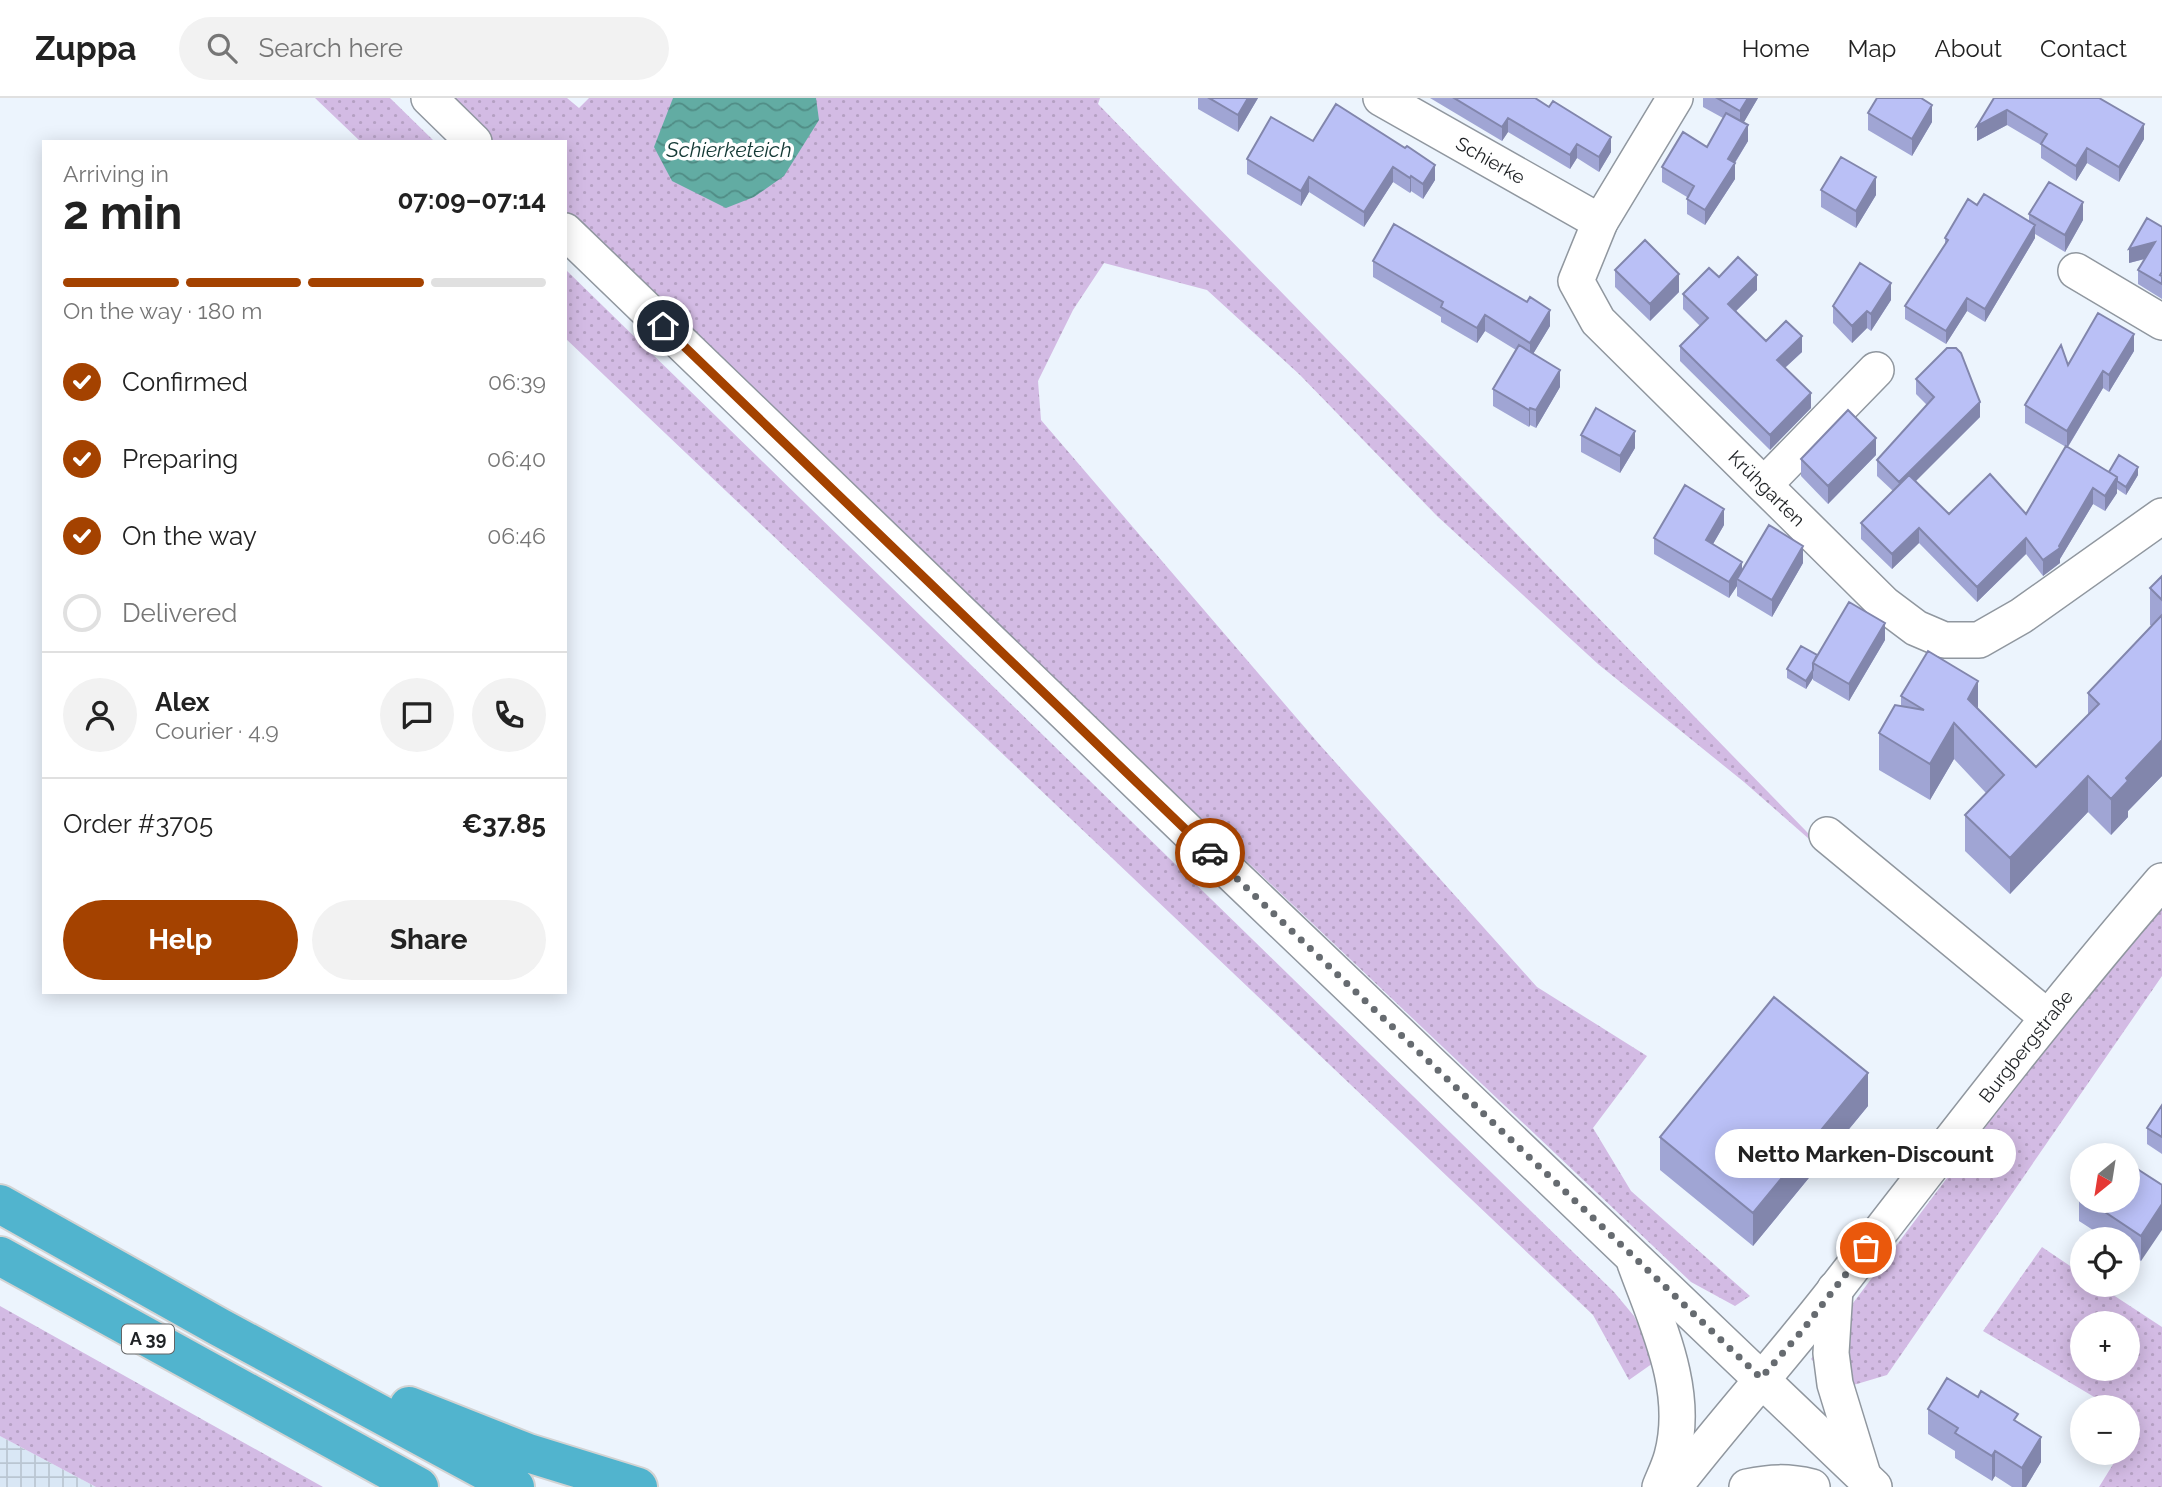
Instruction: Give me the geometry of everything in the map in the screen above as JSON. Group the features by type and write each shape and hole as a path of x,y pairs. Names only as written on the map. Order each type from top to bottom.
{"highway":[{"name":"A 39","path":"0,1204 219,1327 515,1487"},
{"name":"A 39","path":"0,1256 419,1487"},
{"path":"219,1327 528,1453 638,1487"},
{"path":"296,1421 372,1487"}],"street":[{"path":"429,98 472,140"},
{"name":"Schierke","path":"1381,98 1601,222"},
{"name":"Krühgarten","path":"1675,98 1601,222 1576,281 1598,321 1884,604 1916,628 1944,640 1979,640 2031,609 2162,516"},
{"path":"567,233 1233,875 1868,1481"},
{"path":"2076,271 2162,323"},
{"path":"1764,485 1876,370"},
{"path":"1826,835 2047,1017"},
{"name":"Burgbergstraße","path":"1674,1487 1835,1289 2047,1017 2162,881"},
{"path":"1632,1256 1671,1365 1676,1394 1677,1422 1672,1455 1660,1487"},
{"path":"1835,1289 1831,1353 1835,1384 1868,1481"},
{"path":"1747,1487 1789,1482 1812,1487"}],"shaded area":[{"path":"315,98 390,98 433,140 359,140"},
{"path":"449,98 567,98 579,108 589,98 1100,98 1098,104 1842,868 1744,782 1598,664 1437,516 1300,375 1207,290 1104,263 1073,310 1038,381 1041,420 1319,744 1537,987 1647,1056 1593,1128 1631,1191 1750,1296 1735,1306 1691,1282 765,405 567,213 567,140 492,140"},
{"path":"567,271 1614,1292 1634,1316 1656,1361 1629,1380 1593,1315 567,340"},
{"path":"2162,892 2162,976 1887,1375 1840,1389 1811,1359"},
{"path":"2042,1247 2070,1266 2070,1297 2116,1297 2138,1311 2070,1311 2070,1381 2140,1381 2140,1313 2162,1327 2162,1487 2099,1487 2113,1465 2140,1465 2140,1395 2091,1395 1983,1331"},
{"path":"0,1306 323,1487 96,1487 0,1436"},
{"path":"0,1436 96,1487 0,1487"}],"water":[{"name":"Schierketeich","path":"673,98 816,98 819,120 784,176 754,197 726,208 672,181 654,147"}],"building":[{"path":"1209,98 1248,98 1238,115"},
{"path":"1454,98 1535,98 1549,107 1553,101 1611,137 1599,157 1577,144 1570,155 1508,118 1502,127"},
{"path":"1717,98 1748,98 1740,111"},
{"path":"1877,98 1921,98 1932,105 1912,139 1868,113"},
{"path":"1994,98 2099,98 2144,124 2119,167 2087,148 2076,166 2041,144 2047,134 2007,110 1977,126"},
{"path":"1336,104 1435,165 1423,184 1393,167 1364,212 1309,177 1301,191 1247,159 1271,117 1313,141"},
{"path":"1726,113 1748,125 1728,159 1735,163 1705,210 1687,199 1694,186 1662,167 1683,132 1707,147"},
{"path":"1841,157 1876,177 1856,211 1821,190"},
{"path":"2049,182 2083,202 2065,235 2029,214"},
{"path":"1984,194 2035,225 1985,309 1967,298 1946,331 1905,306 1948,240 1945,238 1968,199 1977,205"},
{"path":"2147,218 2162,227 2162,284 2138,270 2155,242 2129,249"},
{"path":"1394,224 1527,302 1530,297 1550,310 1530,343 1485,315 1477,328 1441,307 1443,302 1373,261"},
{"path":"1645,240 1679,274 1650,304 1615,270"},
{"path":"1738,257 1757,275 1728,304 1766,341 1786,321 1802,336 1777,360 1811,393 1770,435 1680,346 1708,318 1683,294 1709,268 1719,277"},
{"path":"1860,263 1891,283 1871,314 1867,311 1852,326 1833,306"},
{"path":"2098,313 2134,334 2109,375 2103,371 2067,431 2025,405 2061,345 2068,365"},
{"path":"1519,345 1560,370 1536,410 1529,410 1493,389"},
{"path":"1947,348 1956,348 1961,353 1980,402 1899,482 1877,460 1934,397 1916,379"},
{"path":"1596,408 1635,431 1620,456 1581,435"},
{"path":"1848,410 1876,438 1828,486 1801,459"},
{"path":"2066,446 2117,477 2105,496 2093,488 2060,548 2043,560 2026,538 1977,587 1919,528 1892,554 1861,523 1909,475 1949,514 1990,474 2026,514"},
{"path":"2119,455 2138,467 2126,487 2109,472"},
{"path":"1685,485 1724,509 1706,540 1742,562 1729,582 1654,538"},
{"path":"1769,525 1803,546 1772,600 1737,579"},
{"path":"2162,576 2162,600 2150,588"},
{"path":"1849,602 1885,623 1849,684 1813,663"},
{"path":"2162,615 2162,740 2126,778 2128,781 2111,799 2088,776 2010,858 1965,815 2004,775 1954,723 1930,764 1879,733 1895,705 1924,710 1901,696 1928,651 1978,681 1968,699 2036,767 2099,704 2088,693"},
{"path":"1801,646 1817,655 1813,670 1806,681 1787,669"},
{"path":"1774,997 1868,1073 1753,1213 1660,1137"},
{"path":"2162,1105 2162,1137 2147,1128"},
{"path":"2140,1171 2162,1185 2162,1204 2141,1236 2140,1227 2128,1227 2106,1213 2140,1213"},
{"path":"1947,1378 1978,1397 1981,1391 2018,1414 2014,1420 2041,1437 2022,1468 1995,1451 1992,1456 1955,1433 1958,1428 1928,1409"}],"way so far":[{"path":"1210,853 1761,1378 1802,1331 1866,1248"}],"place":[{"name":"Netto Marken-Discount","path":"1866,1248"}],"route":[{"path":"663,326 1210,853"}]}
